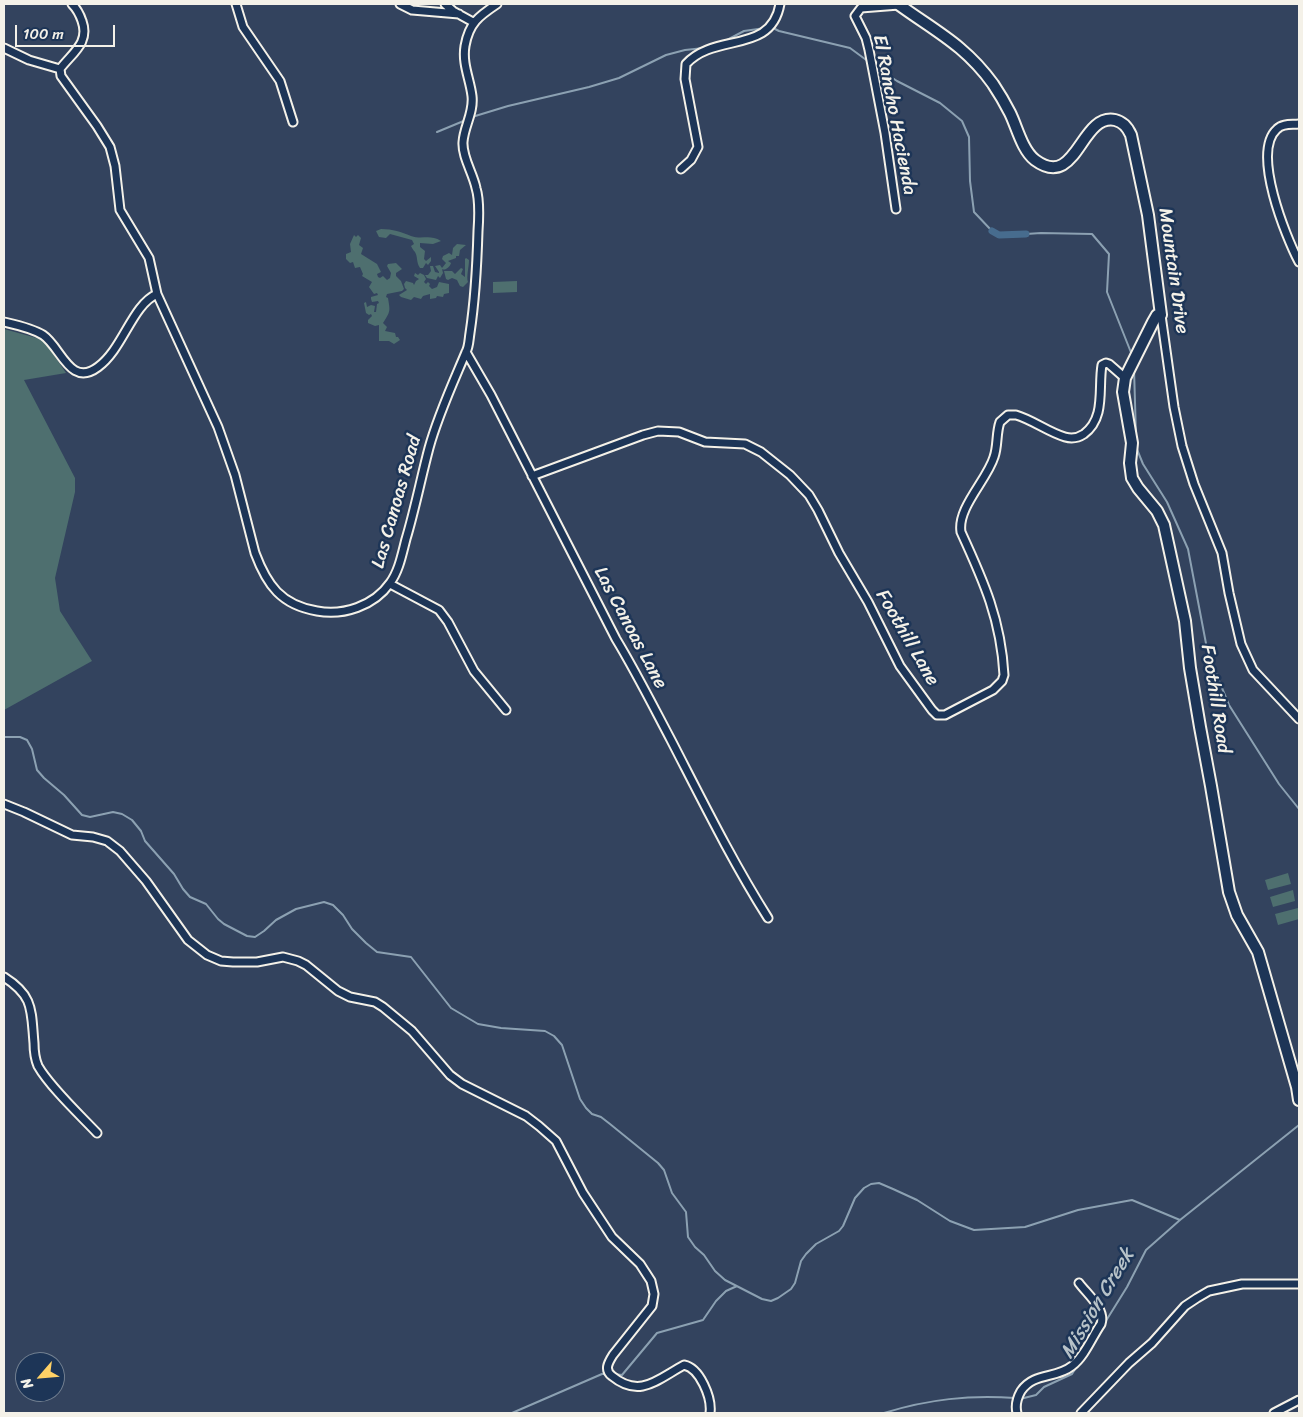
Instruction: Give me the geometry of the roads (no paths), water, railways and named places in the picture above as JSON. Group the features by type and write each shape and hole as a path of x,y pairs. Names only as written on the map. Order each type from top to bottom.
{"main road":[{"name":"Mountain Drive","path":"898,4 955,43 976,64 1002,98 1028,154 1040,163 1052,166 1066,163 1092,129 1106,120 1118,121 1128,128 1133,139 1148,215 1160,314"},
{"name":"Foothill Road","path":"1160,314 1153,322 1125,378 1124,400 1132,443 1130,471 1136,485 1161,518 1166,533 1185,621 1190,668 1229,892 1237,914 1258,952 1297,1087 1299,1100"}],"street":[{"path":"4,48 29,60 60,69 82,42 85,34 80,15 72,4"},
{"path":"236,4 243,27 280,81 293,122"},
{"path":"400,4 412,10 458,14"},
{"path":"446,4 458,14 474,22 497,4"},
{"path":"681,169 691,160 698,147 685,79 686,64 697,55 711,49 763,34 775,21 780,4"},
{"name":"El Rancho Hacienda","path":"896,210 885,133 869,50 866,38 855,16 861,8 898,4"},
{"name":"Las Canoas Road","path":"60,69 61,76 66,85 106,138 115,166 120,210 149,258 157,294 218,427 235,476 255,553 270,585 294,605 332,613 348,611 374,599 390,584 399,565 429,447 466,352 472,318 478,231 477,188 465,155 463,142 472,107 465,50 468,34 474,22"},
{"path":"1299,124 1284,125 1274,132 1270,142 1268,165 1277,209 1299,262"},
{"path":"4,322 36,331 51,341 68,366 78,372 88,372 108,360 145,302 157,294"},
{"name":"Mountain Drive","path":"1160,314 1182,446 1194,484 1222,553 1241,644 1250,665 1260,680 1299,719"},
{"name":"Las Canoas Lane","path":"466,352 491,395 616,639 634,668 696,789 768,918"},
{"name":"Foothill Lane","path":"532,476 658,431 679,432 705,442 744,444 761,452 790,475 809,495 908,678 934,713 945,715 993,690 1002,681 1004,675 996,616 961,532 960,524 994,458 1000,422 1008,415 1016,415 1062,436 1071,438 1079,436 1092,426 1098,410 1102,366 1106,363 1109,364 1125,378"},
{"path":"390,584 439,610 448,622 474,671 506,710"},
{"path":"4,804 72,835 93,837 107,841 120,851 146,881 188,940 207,955 221,961 245,963 274,958 290,958 306,965 338,991 350,997 374,1002 383,1007 412,1031 450,1075 462,1084 526,1116 556,1142 584,1193 612,1237 640,1264 652,1281 654,1299 652,1306 612,1356 608,1363 607,1369 609,1374 618,1381 635,1388 666,1377 684,1365 688,1366 696,1371 699,1376 708,1400 710,1413"},
{"path":"4,977 24,992 28,1002 31,1012 35,1056 38,1065 71,1106 97,1133"},
{"path":"1017,1413 1017,1398 1024,1386 1036,1378 1058,1374 1072,1366 1078,1360 1101,1324 1100,1310 1079,1283"},
{"path":"1081,1413 1129,1363 1152,1343 1185,1306 1197,1298 1209,1291 1242,1284 1299,1284"},
{"path":"1274,1413 1299,1400"}],"waterway":[{"path":"771,27 779,31 850,48 869,62"},
{"path":"725,41 744,31 765,28"},
{"path":"472,117 508,106 589,87 619,78 666,55 704,48"},
{"path":"875,66 897,81 940,103 962,121 969,137 970,181 974,212 992,231"},
{"path":"437,132 466,120"},
{"path":"992,231 999,235 1026,234"},
{"path":"1026,234 1092,234 1109,254 1107,292 1132,355"},
{"path":"1134,369 1136,435"},
{"path":"1136,447 1143,464 1167,502 1188,549 1208,654 1229,705 1279,784 1299,809"},
{"path":"4,737 20,737 27,740 32,749 37,770 82,815 90,817 113,812 122,814 132,820 141,831 145,841 174,874 190,897 206,904 224,924 247,936 255,937 276,920 296,909 324,902 333,905 343,915 352,929 377,952 411,957 451,1008 478,1024 501,1028 545,1031 554,1036 562,1045 580,1099 586,1108 592,1114 601,1117 610,1124 664,1170 672,1193 686,1212 688,1237 695,1247 725,1280 762,1299 771,1301 791,1289 795,1283 801,1261 806,1254 816,1244 839,1231 855,1198 864,1188 871,1184 879,1183 893,1189 917,1200 950,1221 974,1230 1025,1227 1078,1210 1132,1200 1180,1220"},
{"name":"Mission Creek","path":"1104,1324 1127,1287 1146,1250 1180,1220 1299,1125"},
{"path":"614,1374 622,1375 657,1333 703,1320 716,1301 726,1291 737,1286"},
{"name":"Mission Creek","path":"1020,1399 1036,1395 1044,1387 1072,1374 1077,1366"},
{"path":"512,1413 602,1374 606,1374"},
{"name":"Mission Creek","path":"884,1413 917,1404 949,1399 981,1397 1015,1398"}]}
